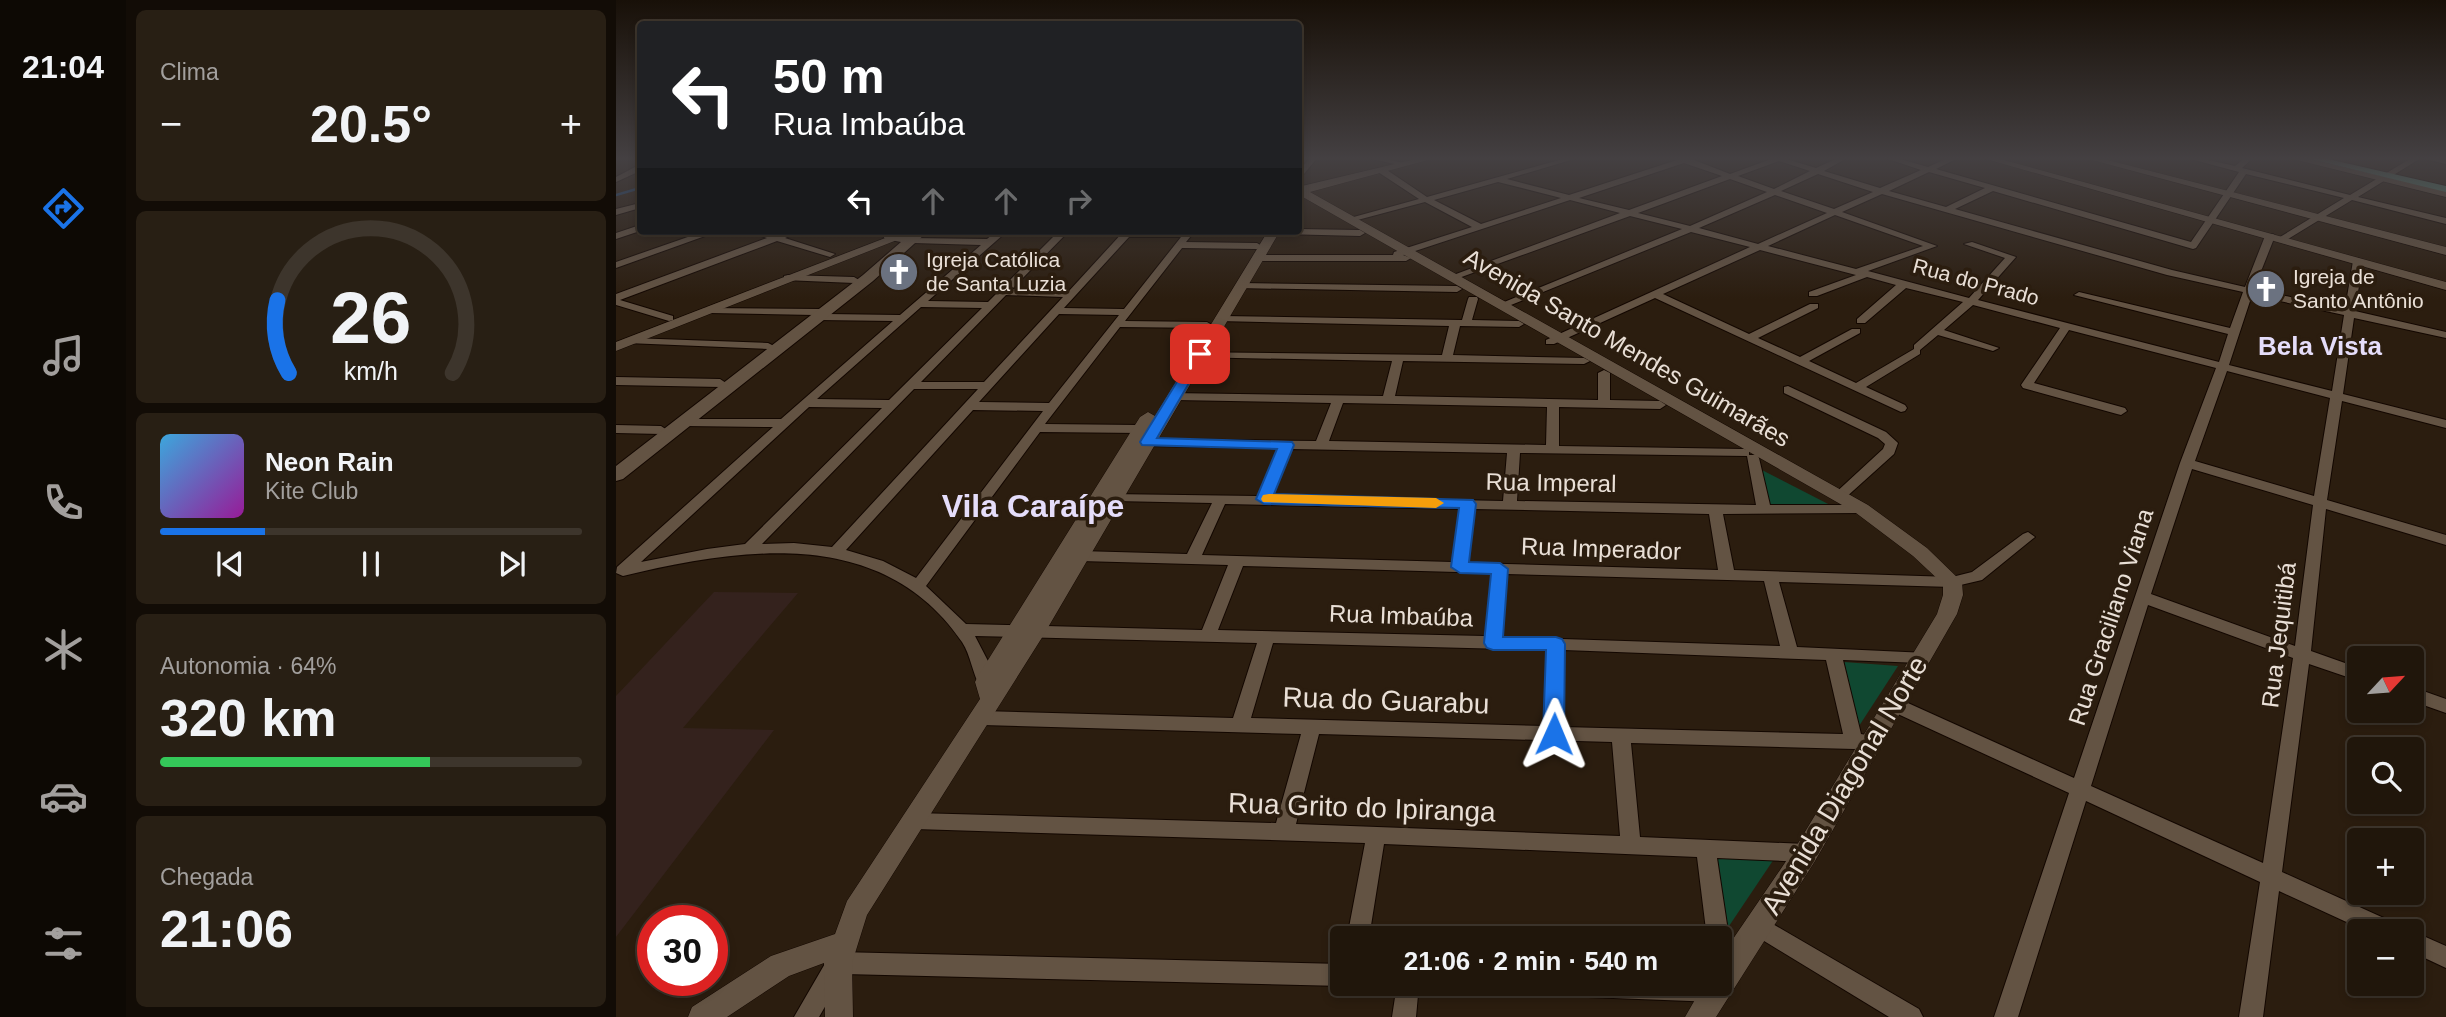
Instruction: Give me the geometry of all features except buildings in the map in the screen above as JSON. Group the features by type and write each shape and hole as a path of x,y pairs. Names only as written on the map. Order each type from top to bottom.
{"main road":[{"path":"616,464 768,346 818,314 854,279 889,253 893,235"},
{"path":"616,475 918,236"}],"street":[{"name":"Avenida Santo Mendes Guimarães","path":"1320,204 1360,233 1502,305 1584,361 1748,456 1849,506"},
{"name":"Avenida Santo Mendes Guimarães","path":"1325,204 1405,255"},
{"path":"1353,220 1406,204"},
{"path":"1436,204 1480,227"},
{"path":"1179,245 1258,252 1405,255 1551,204"},
{"name":"Rua do Prado","path":"1597,204 2446,424"},
{"path":"1241,286 1455,283 1649,204"},
{"path":"1502,305 1748,204"},
{"path":"1750,338 1863,272 1932,246 1813,204"},
{"path":"1555,340 1851,204"},
{"path":"1927,204 2170,273 2446,335"},
{"path":"1947,210 1958,204"},
{"path":"2053,204 2193,246 2222,204"},
{"path":"2158,204 2446,286"},
{"path":"2270,204 2446,251"},
{"path":"2277,237 2340,204"},
{"path":"2378,204 2446,221"},
{"path":"616,212 637,207"},
{"path":"616,236 637,229"},
{"path":"1302,232 1360,233"},
{"path":"616,265 702,235"},
{"path":"767,235 830,254"},
{"path":"616,300 785,235"},
{"path":"616,339 830,254 890,235"},
{"path":"616,347 891,235"},
{"path":"619,572 783,423 999,235"},
{"path":"751,546 1061,235"},
{"path":"835,553 1125,235"},
{"path":"918,586 1052,407 1187,235"},
{"path":"1215,322 1241,286 1264,235"},
{"path":"806,1017 840,953 856,910 915,821 1144,436 1271,235"},
{"path":"918,236 990,242"},
{"name":"Rua Graciliano Viana","path":"2006,1017 2187,463 2247,291 2277,237"},
{"path":"1858,387 1917,350 1972,300 2011,257 1969,244"},
{"name":"Rua Jequitibá","path":"2251,1017 2302,655 2320,503 2358,261"},
{"path":"788,278 854,279"},
{"name":"Avenida Santo Mendes Guimarães","path":"1455,283 1474,299 1555,340 1849,506 1920,552 1952,582"},
{"path":"1801,361 1858,326 1905,283"},
{"path":"1003,292 1071,294"},
{"path":"1656,295 1901,408"},
{"path":"2079,295 2234,332"},
{"path":"1447,359 1474,299"},
{"path":"616,300 669,318"},
{"path":"920,304 989,305"},
{"path":"709,310 903,318"},
{"path":"1057,311 1127,312"},
{"path":"1117,324 1519,324"},
{"path":"2067,325 2027,385 2121,411"},
{"path":"1936,331 1993,348"},
{"path":"631,341 768,346"},
{"path":"1194,354 1584,361"},
{"path":"1027,631 1080,556 1114,497 1144,436 1175,396 1194,354"},
{"path":"1388,401 1398,359"},
{"path":"1604,373 1604,404"},
{"path":"616,381 720,383"},
{"path":"909,385 988,386"},
{"path":"1788,390 1882,435 1892,443 1889,452 1849,506"},
{"path":"1175,396 1660,405"},
{"path":"1321,445 1338,400"},
{"path":"806,403 890,404"},
{"path":"1552,450 1553,403"},
{"path":"971,405 1052,407"},
{"path":"684,422 783,423"},
{"path":"1037,428 1286,445 1748,456 1764,511"},
{"path":"616,429 661,430"},
{"path":"1264,499 1286,445"},
{"path":"1510,505 1514,450"},
{"path":"2187,463 2446,540"},
{"name":"Rua Imperal","path":"1114,497 1764,511 1849,506"},
{"path":"1192,559 1221,498"},
{"path":"1460,567 1468,504"},
{"path":"1714,510 1727,576"},
{"path":"1952,582 1977,576 2028,537"},
{"path":"619,572 699,553 751,546 835,553 864,559 918,586 941,606 963,631 983,664 987,701"},
{"name":"Rua Imperador","path":"1080,556 1952,582"},
{"path":"1209,635 1237,561"},
{"path":"1493,643 1500,569"},
{"path":"1770,578 1790,652"},
{"name":"Avenida Diagonal Norte","path":"1732,966 1806,853 1863,742 1893,704 1947,614 1953,595 1952,582"},
{"path":"2142,597 2347,671"},
{"name":"Rua Imbaúba","path":"963,631 1267,636 1921,657"},
{"path":"1240,724 1267,636"},
{"path":"1554,734 1556,644"},
{"path":"1833,653 1863,742"},
{"path":"2424,698 2446,706"},
{"name":"Rua do Guarabu","path":"987,701 1240,724 1863,742"},
{"path":"1893,704 2363,919"},
{"path":"1284,832 1312,726"},
{"path":"1621,736 1631,845"},
{"name":"Rua Grito do Ipiranga","path":"915,821 1376,835 1806,853"},
{"path":"1359,926 1376,835"},
{"path":"1706,849 1716,926"},
{"path":"1759,926 1911,1017"},
{"path":"2424,947 2446,957"},
{"path":"839,1017 840,953"},
{"path":"702,1017 781,965 840,953 1330,974"},
{"path":"1404,1017 1407,996"},
{"name":"Avenida Diagonal Norte","path":"1699,1017 1712,996"}],"shaded area":[{"path":"714,592 798,593 683,728 774,730 640,905 637,905 637,909 616,937 616,696"}],"green space":[{"path":"1758,468 1834,507 1768,508"},
{"path":"1844,662 1898,666 1859,726"},
{"path":"1716,858 1774,859 1729,926 1724,926"}],"slow traffic":[{"path":"1269,499 1436,503"}],"place":[{"name":"Igreja Católica de Santa Luzia","path":"899,272"},
{"name":"Igreja de Santo Antônio","path":"2266,289"}],"district":[{"name":"Bela Vista","path":"2320,346"},
{"name":"Vila Caraípe","path":"1033,506"}],"route":[{"path":"1200,354 1147,442 1286,445 1264,499 1468,504 1460,567 1500,569 1493,643 1556,644 1554,734"}]}
